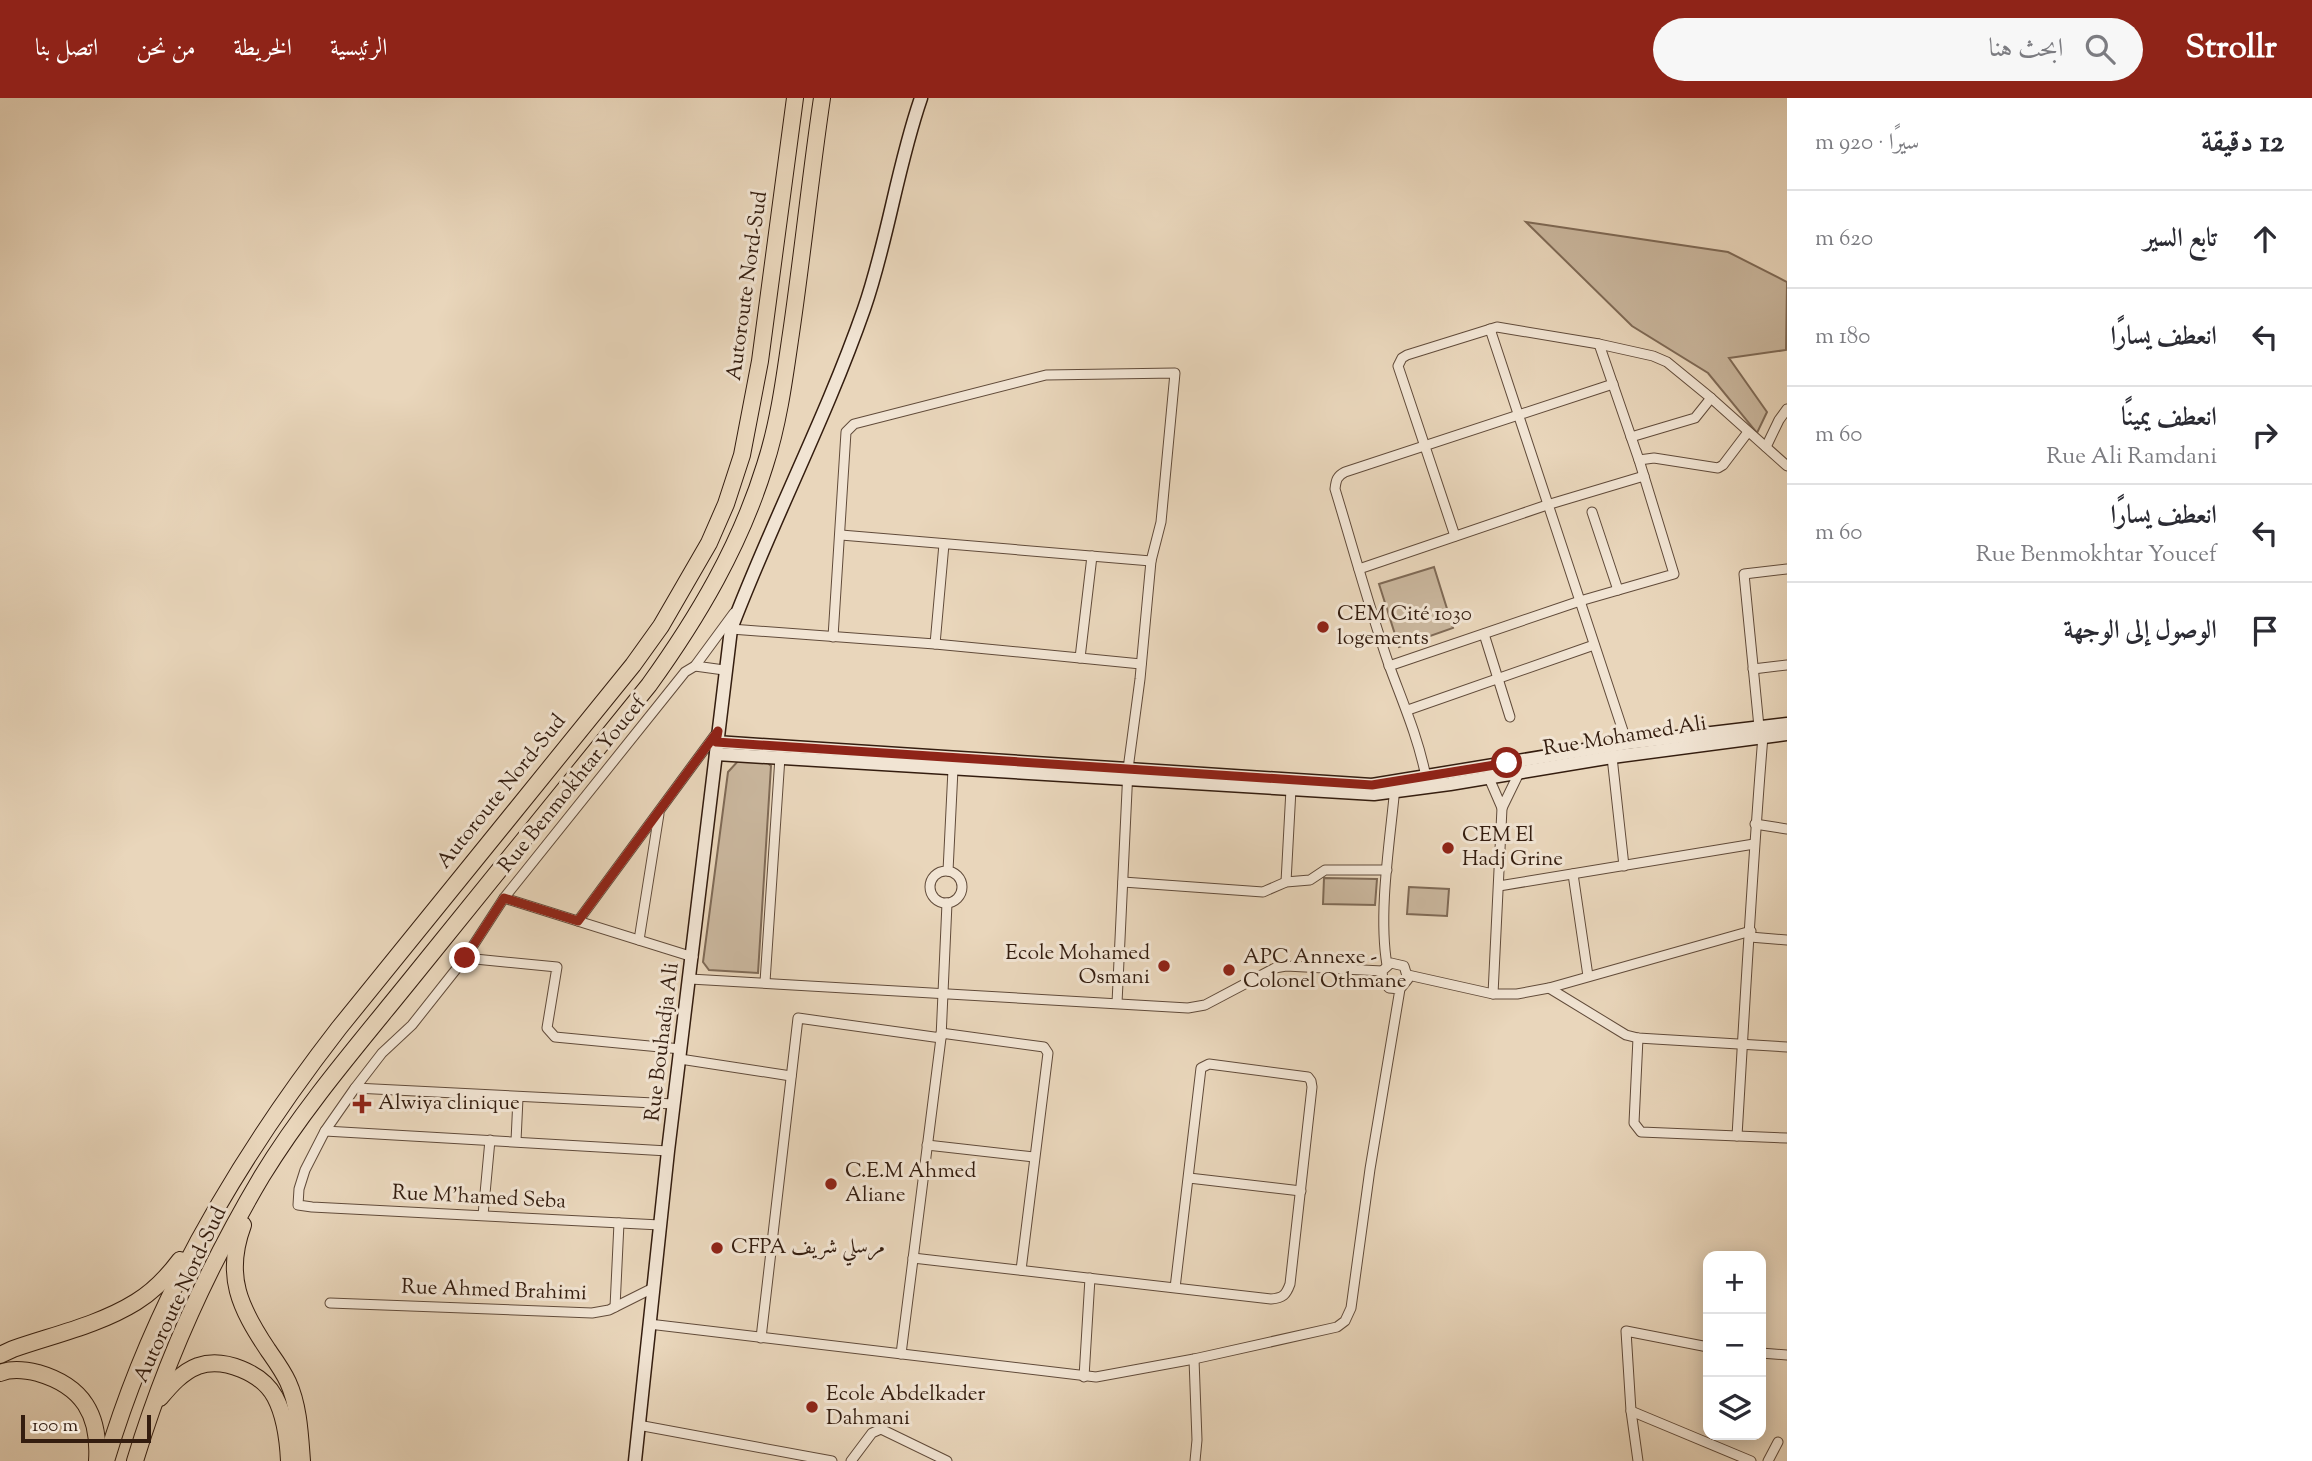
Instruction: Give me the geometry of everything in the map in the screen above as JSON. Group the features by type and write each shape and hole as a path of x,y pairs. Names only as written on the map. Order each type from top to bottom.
{"highway":[{"name":"Autoroute Nord-Sud","path":"106,1461 141,1362 171,1293 206,1224 250,1153 317,1056 633,665 681,593 709,543 726,504 750,422 795,98"},
{"name":"Autoroute Nord-Sud","path":"135,1461 166,1373 211,1270 263,1175 335,1072 649,685 712,590 755,495 766,463 781,396 822,98"},
{"path":"263,1175 237,1240 234,1258 235,1286 248,1321 288,1380 298,1418 302,1461"},
{"path":"0,1355 109,1315 136,1302 166,1277 206,1224"},
{"path":"142,1439 160,1399 185,1373 198,1366 237,1367 251,1374 274,1394 286,1434 289,1461"},
{"path":"0,1373 6,1370 25,1370 71,1386 89,1411 98,1444 97,1461"}],"street":[{"name":"Rue Bouhadja Ali","path":"635,1461 668,1151 731,629 864,310 921,98"},
{"path":"1455,536 1398,366 1407,355 1490,329 1503,328 1599,344 1653,356 1667,362 1787,466"},
{"path":"1490,329 1627,743"},
{"path":"1390,666 1580,601 1674,574 1632,437 1599,344"},
{"path":"833,637 846,432 854,424 1046,375 1175,373 1161,523 1151,561 1127,774 1117,1003"},
{"path":"1426,777 1408,710 1390,666 1335,489 1339,475 1518,413 1613,384"},
{"path":"1632,437 1695,418 1711,398"},
{"path":"1766,447 1779,419 1787,409"},
{"path":"1639,460 1654,458 1718,468 1748,432"},
{"path":"1359,569 1547,505 1644,476"},
{"path":"1592,512 1618,590"},
{"path":"841,535 1151,561"},
{"path":"935,644 944,544"},
{"path":"1080,658 1092,556"},
{"path":"1737,1136 1761,732 1744,574 1787,569"},
{"name":"Rue Benmokhtar Youcef","path":"298,1205 299,1189 305,1170 325,1131 355,1088 382,1053 412,1025 465,958 504,898 685,672 695,666 741,603"},
{"path":"731,629 935,644 1141,664"},
{"path":"1484,634 1510,717"},
{"path":"1408,710 1594,645"},
{"path":"1754,669 1787,665"},
{"path":"695,666 724,670"},
{"path":"578,921 659,811 717,742 1127,774 1395,788 1426,777 1497,769 1627,743 1761,732 1787,724"},
{"name":"Rue Mohamed Ali","path":"717,742 780,757 953,769 1127,774 1374,794 1497,769 1519,773 1761,732 1787,734"},
{"path":"765,982 780,757"},
{"path":"1612,757 1625,866"},
{"path":"948,871 953,769"},
{"path":"1497,769 1519,773 1502,808"},
{"path":"1493,994 1502,808 1497,769"},
{"path":"1395,788 1387,870 1385,968 1382,981 1385,985 1399,989"},
{"path":"1286,882 1291,789"},
{"path":"639,940 659,811"},
{"path":"1755,824 1787,829"},
{"path":"1499,886 1754,844"},
{"path":"1123,882 1264,892 1286,882 1310,880 1325,870 1387,870"},
{"path":"948,871 957,875 963,888 958,898 947,903 936,900 930,886 938,873 948,871"},
{"path":"1573,874 1588,976"},
{"path":"504,898 693,957"},
{"path":"901,1354 941,1036 947,903"},
{"path":"690,979 1196,1008 1275,968 1385,968 1391,963 1400,964 1408,975 1493,994 1517,994 1549,988 1750,934 1787,940"},
{"path":"465,958 557,967 547,1028 555,1037 680,1054 791,1076"},
{"path":"649,1324 1084,1377 1112,1375 1194,1359 1337,1327 1345,1321 1352,1308 1370,1169 1399,989 1406,983 1408,975"},
{"path":"1549,988 1626,1035 1638,1038 1787,1047"},
{"path":"761,1338 798,1018 1044,1047 1047,1051 1021,1270"},
{"path":"1638,1038 1634,1123 1641,1132 1787,1138"},
{"path":"913,1258 1270,1299 1281,1298 1287,1294 1290,1284 1311,1081 1308,1077 1209,1064 1201,1068 1175,1288"},
{"path":"355,1088 674,1104"},
{"path":"516,1141 518,1098"},
{"path":"325,1131 668,1151"},
{"path":"483,1215 490,1140"},
{"path":"927,1145 1034,1157"},
{"path":"1189,1178 1300,1191"},
{"name":"Rue M'hamed Seba","path":"298,1205 660,1225"},
{"path":"615,1307 619,1223"},
{"path":"1084,1377 1090,1278"},
{"name":"Rue Ahmed Brahimi","path":"330,1303 592,1312 615,1307 653,1288"},
{"path":"1637,1461 1626,1331 1703,1345"},
{"path":"1766,1353 1787,1355"},
{"path":"1194,1359 1197,1440 1195,1461"},
{"path":"1631,1411 1751,1461"},
{"path":"638,1425 804,1458 832,1461"},
{"path":"850,1461 872,1433 881,1429 947,1461"},
{"path":"1769,1461 1778,1442"}],"shaded area":[{"path":"1526,222 1728,252 1787,282 1786,350 1729,358 1767,412 1757,433 1708,373 1632,326"},
{"path":"1434,567 1453,628 1399,647 1379,584"},
{"path":"739,760 767,762 771,766 758,973 709,970 703,962 728,772"},
{"path":"1324,878 1377,879 1375,905 1323,904"},
{"path":"1409,887 1449,889 1447,916 1407,914"}],"place":[{"name":"CEM Cité 1030 logements","path":"1323,627"},
{"name":"CEM El Hadj Grine","path":"1448,848"},
{"name":"Ecole Mohamed Osmani","path":"1164,966"},
{"name":"APC Annexe - Colonel Othmane","path":"1229,970"},
{"name":"Alwiya clinique","path":"362,1104"},
{"name":"C.E.M Ahmed Aliane","path":"831,1184"},
{"name":"CFPA مرسلي شريف","path":"717,1248"},
{"name":"Ecole Abdelkader Dahmani","path":"812,1407"}],"route":[{"path":"465,958 504,898 578,921 718,731 716,742 1372,785 1507,763"}]}
